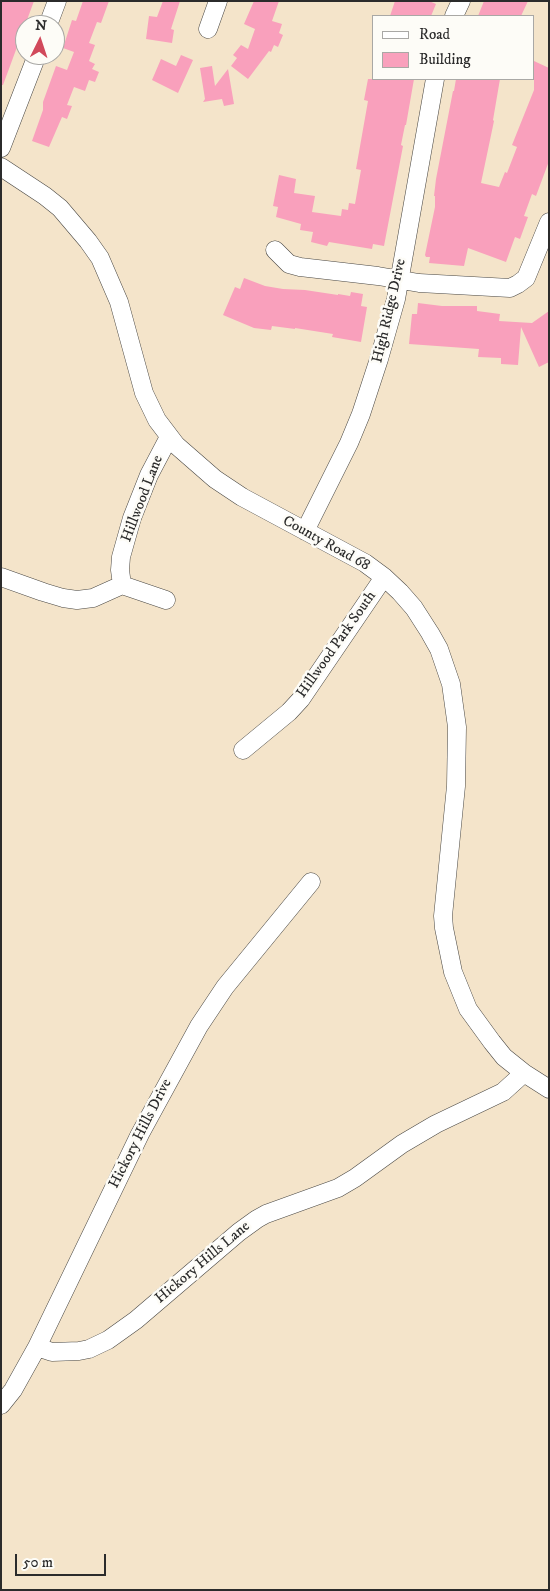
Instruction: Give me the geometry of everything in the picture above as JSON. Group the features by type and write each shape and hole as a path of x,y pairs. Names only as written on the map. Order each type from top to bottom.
{"street":[{"path":"52,15 57,1"},
{"path":"208,29 218,1"},
{"path":"454,15 460,1"},
{"path":"1,148 33,65"},
{"name":"High Ridge Drive","path":"305,531 361,414 379,359 396,299 435,80"},
{"name":"County Road 68","path":"1,167 60,208 100,258 120,302 144,393 154,414 182,451 215,479 242,497 352,555 384,577 414,608 430,633 446,668 454,698 457,728 457,762 443,916 453,972 468,1009 504,1057 549,1089"},
{"path":"275,250 289,264 300,267 419,283 510,288 526,278 549,222"},
{"name":"Hillwood Lane","path":"122,585 121,557 132,518 149,475 170,437"},
{"path":"1,577 43,592 77,600 93,598 122,585 166,600"},
{"name":"Hillwood Park South","path":"243,750 289,712 301,699 384,577"},
{"name":"Hickory Hills Drive","path":"1,1405 13,1390 37,1347 140,1134 199,1026 224,987 311,882"},
{"name":"Hickory Hills Lane","path":"37,1347 52,1352 79,1351 89,1349 108,1340 136,1320 239,1232 257,1219 346,1183 402,1144 436,1124 503,1092 524,1073"}],"building":[{"path":"1,1 34,1 29,15 15,15 15,52 3,85 1,85"},
{"path":"83,1 109,1 101,23 97,22 89,43 95,45 89,61 95,64 92,69 99,72 95,82 89,80 85,91 74,87 67,105 72,106 67,119 62,117 49,147 32,141 56,66 67,70 74,52 65,49 65,42 72,20 76,21"},
{"path":"163,1 180,1 171,29 174,30 172,43 146,39 149,16 157,17"},
{"path":"254,1 279,1 272,21 282,24 279,33 283,35 278,47 274,45 271,52 269,51 248,79 231,66 237,58 233,55 241,45 248,49 255,29 244,24"},
{"path":"395,1 429,1 436,4 431,15 390,15"},
{"path":"484,1 528,1 521,15 478,15"},
{"path":"181,55 193,60 178,93 152,80 161,59 176,66"},
{"path":"535,61 549,68 549,161 536,196 532,194 524,216 528,217 520,239 515,237 506,262 468,248 464,266 429,263 430,257 425,255 435,207 436,179 456,80 500,80 494,121 481,183 499,187 505,172 507,173 517,147 512,145 534,90"},
{"path":"212,66 215,86 228,69 234,104 224,106 222,99 203,102 205,99 200,68"},
{"path":"368,79 414,80 384,246 373,244 372,249 329,242 327,246 311,242 313,232 300,230 301,224 276,217 278,207 273,206 279,175 296,179 294,193 315,196 312,212 341,216 342,209 348,210 349,203 355,204 361,170 356,169 368,101 364,100"},
{"path":"244,278 265,286 283,289 350,296 351,292 363,294 361,306 367,307 361,342 332,337 333,334 295,328 272,326 271,330 254,328 223,315 235,287 240,289"},
{"path":"418,303 442,306 477,306 477,311 500,314 499,321 532,323 549,311 549,362 539,367 521,327 518,365 501,364 501,358 478,357 479,349 409,344 412,314 417,314"}]}
